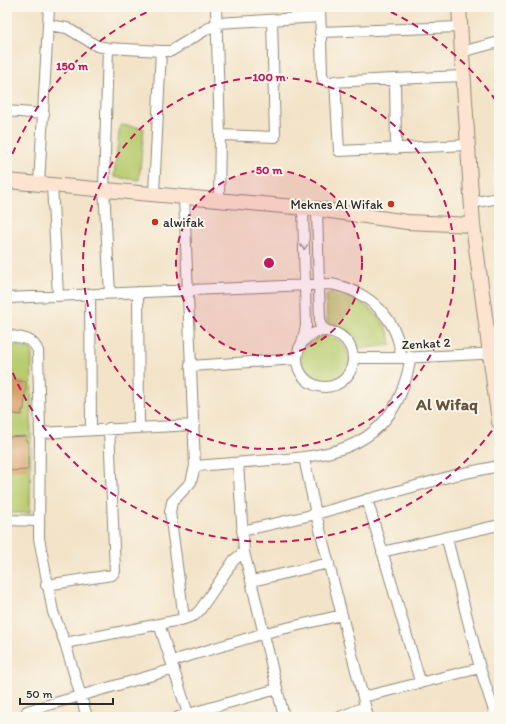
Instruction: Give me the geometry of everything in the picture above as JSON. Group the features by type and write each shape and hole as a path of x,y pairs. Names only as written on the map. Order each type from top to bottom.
{"street":[{"path":"49,7 44,114 46,184 58,295"},
{"path":"216,7 220,135 220,200"},
{"path":"459,7 462,76 473,225 495,353 499,422"},
{"path":"48,25 67,28 97,46 108,48 171,51 217,23 272,20 319,12 323,79 328,82 462,76"},
{"path":"220,135 275,137 272,20"},
{"path":"320,32 460,28"},
{"path":"461,52 499,42"},
{"path":"108,48 104,189 110,293"},
{"path":"154,193 161,51"},
{"path":"395,79 396,149"},
{"path":"335,81 339,151 467,145"},
{"path":"7,111 44,114"},
{"path":"7,182 154,193 310,208 391,220 473,225"},
{"path":"184,197 195,466 191,482 172,502 170,512 184,619"},
{"path":"471,203 499,198"},
{"path":"310,208 319,284 320,324 322,328 343,337 349,342 354,358 353,366 344,382 327,388 318,387 303,378 299,370 297,360 306,326 305,285 310,208"},
{"path":"7,298 319,284 343,286 354,290 374,303 383,311 395,332 406,358 407,378 398,400 379,426 367,437 338,452 304,458 195,466"},
{"path":"138,292 139,426"},
{"path":"90,294 91,429"},
{"path":"302,344 313,334 328,331"},
{"path":"7,335 30,340 36,343 38,351 40,433 39,538 46,585 53,612 65,644 88,717"},
{"name":"Zenkat 2","path":"354,358 406,358 495,353"},
{"path":"190,366 297,360"},
{"path":"40,433 139,426 194,424"},
{"path":"46,585 112,575 115,571 109,428"},
{"path":"304,458 316,514 365,707"},
{"path":"238,463 244,552 265,633 284,717"},
{"path":"242,531 316,514 367,498 455,475 499,466"},
{"path":"367,498 420,681"},
{"path":"7,520 38,521"},
{"path":"382,552 447,539 499,525"},
{"path":"447,539 480,668 496,717"},
{"path":"65,644 184,619 195,615 234,560 244,552"},
{"path":"252,581 329,563"},
{"path":"27,711 81,696 265,633 342,615"},
{"path":"159,624 173,665 185,716 277,689"},
{"path":"340,717 420,681 480,668"}],"green space":[{"path":"120,125 144,128 139,180 114,177"},
{"path":"333,292 342,294 362,303 379,317 389,335 391,345 363,348 359,347 347,331 327,322 326,297 327,294"},
{"path":"325,336 334,338 342,343 347,351 349,360 347,369 342,377 334,382 325,384 316,382 308,377 303,369 301,360 303,351 308,343 316,338"},
{"path":"7,345 32,349 30,513 7,513"}],"building":[{"path":"7,379 26,382 24,410 22,410 22,415 7,413"},
{"path":"26,436 26,441 28,441 28,470 7,471 7,437"}],"place":[{"name":"Meknes Al Wifak","path":"391,204"},
{"name":"alwifak","path":"155,222"}],"district":[{"name":"Al Wifaq","path":"447,404"}]}
